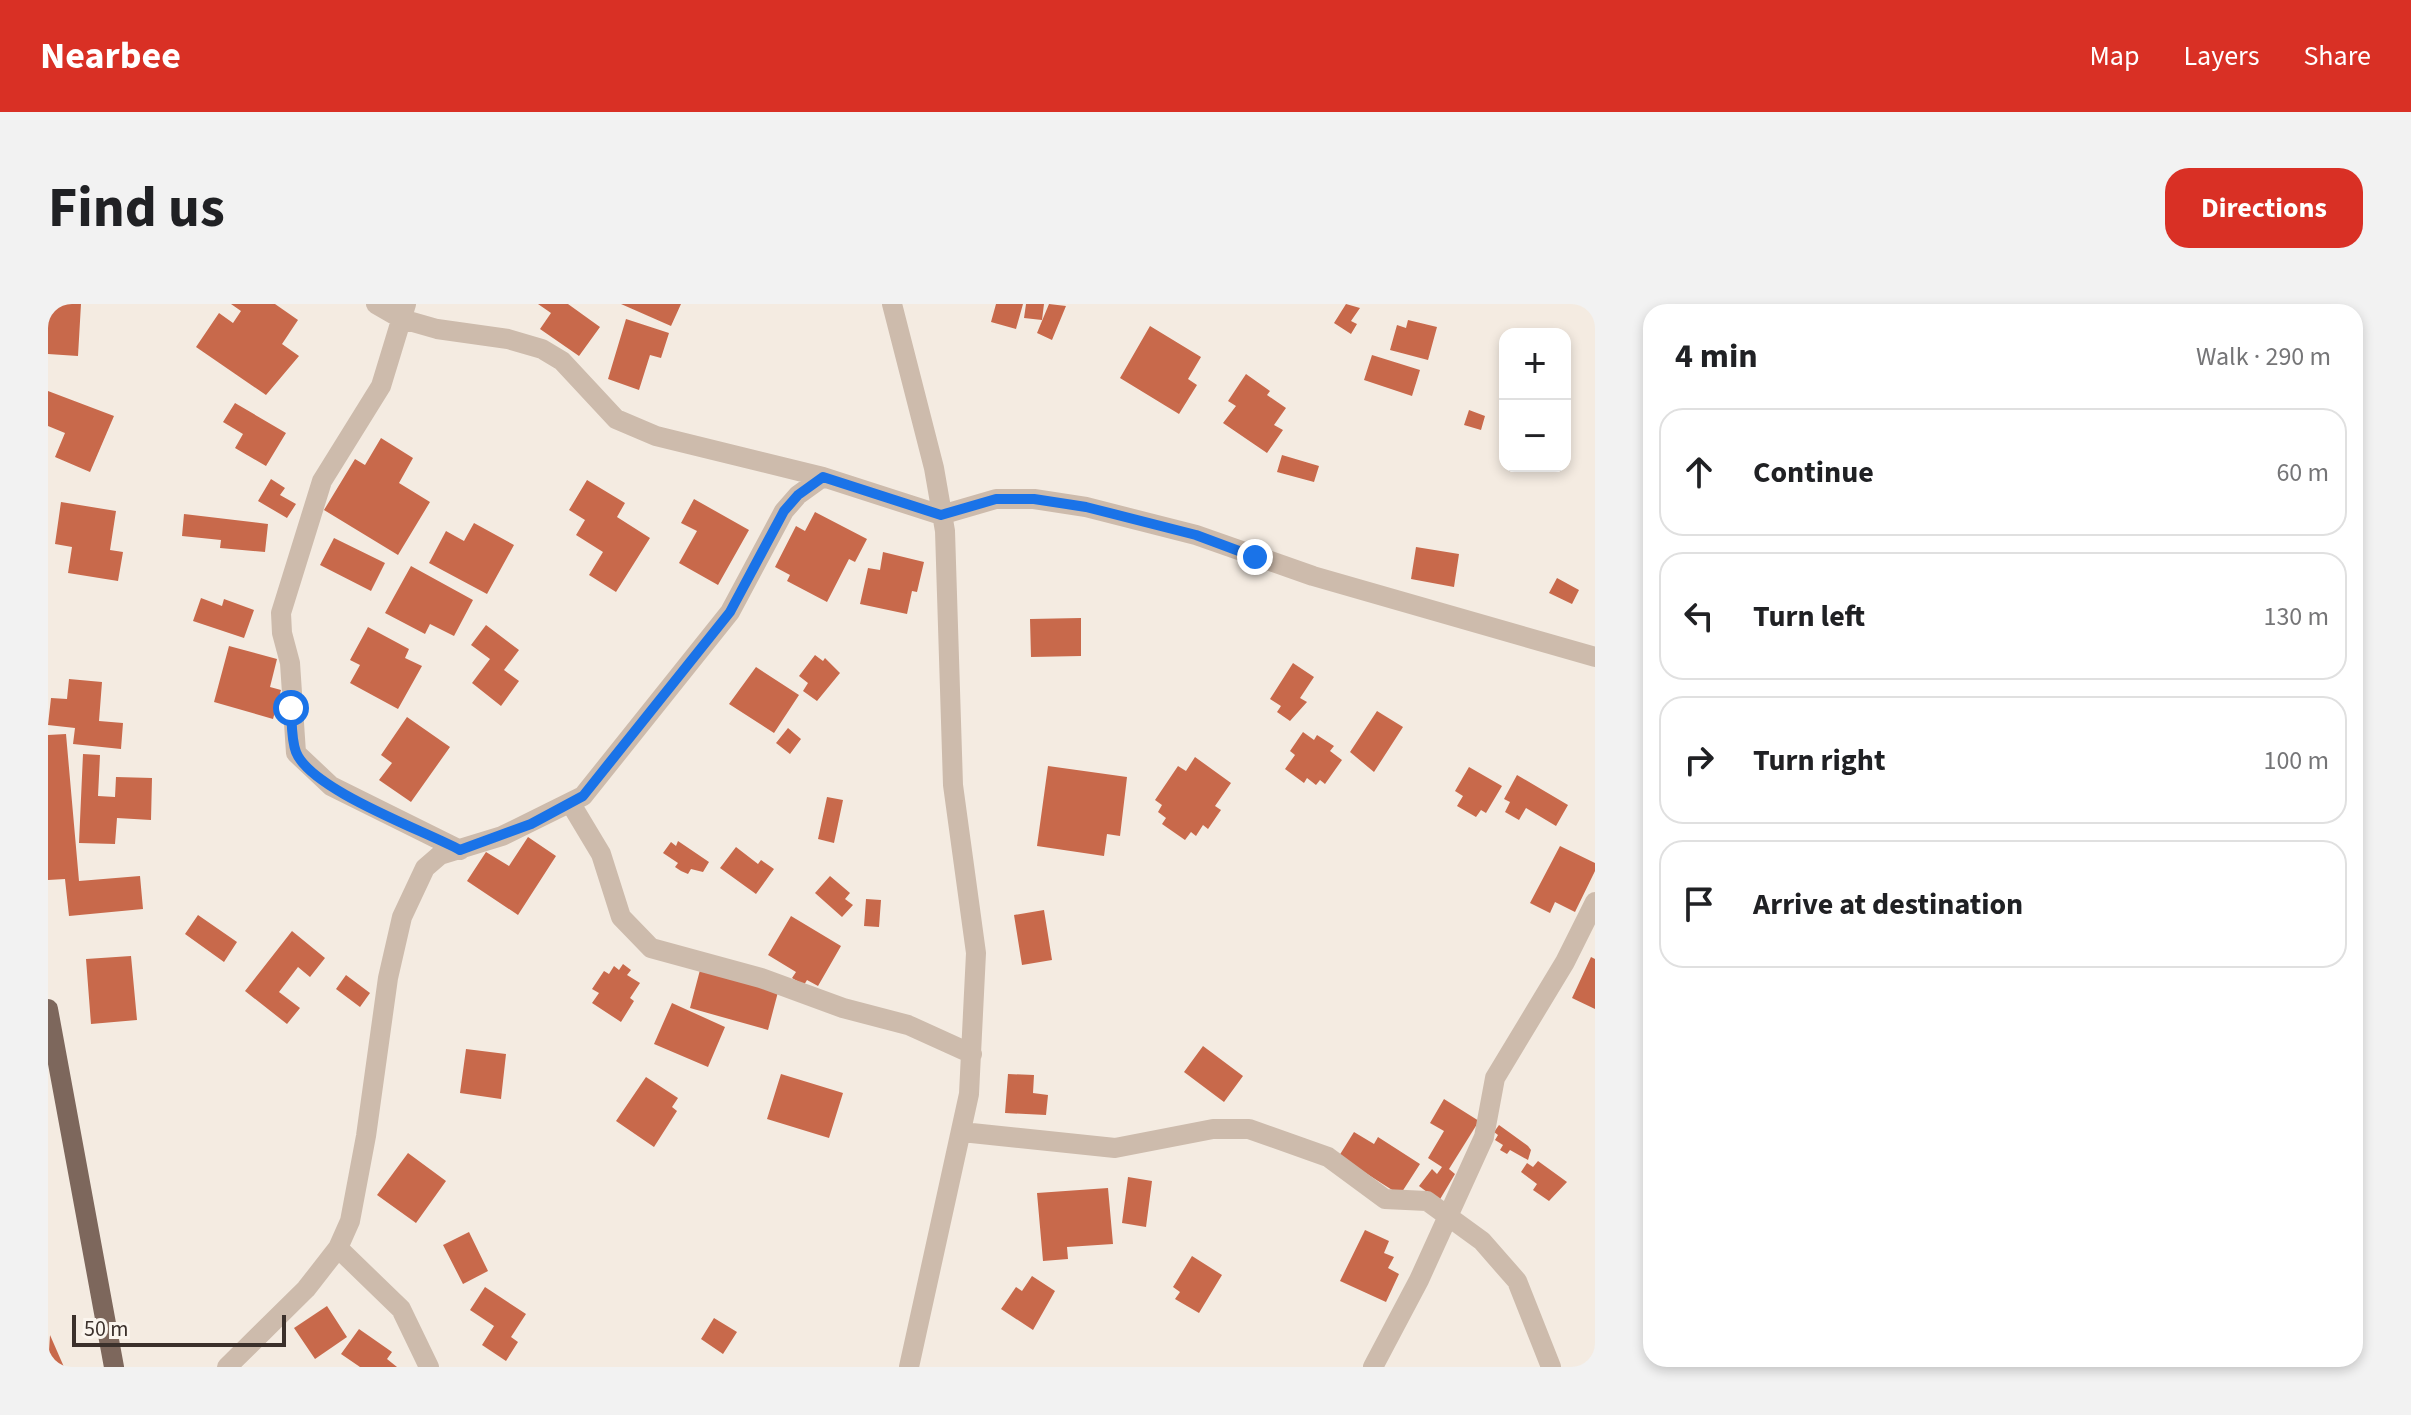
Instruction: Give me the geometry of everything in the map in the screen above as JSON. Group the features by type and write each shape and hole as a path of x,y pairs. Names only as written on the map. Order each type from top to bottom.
{"main road":[{"path":"49,1016 114,1367"}],"street":[{"path":"376,304 542,349 562,361 616,419 656,436 823,477 941,515 996,499 1034,499 1086,507 1196,535 1313,576 1595,657"},
{"path":"892,304 934,468 945,531 953,785 976,953 972,1054 962,1132 909,1367"},
{"path":"404,312 376,395 322,481 281,613 282,633 290,663 296,753 331,786 460,850"},
{"path":"227,1367 306,1289 338,1248 350,1221 366,1136 388,978 402,917 425,868 440,855 502,836 583,796 730,612 784,511 798,495 823,477"},
{"path":"571,804 601,854 621,917 651,948 908,1025 972,1054"},
{"path":"1373,1367 1484,1137 1495,1078 1565,962 1595,902"},
{"path":"962,1132 1115,1148 1213,1129 1249,1129 1328,1157 1385,1199 1427,1201 1447,1219 1482,1241 1517,1281 1551,1367"},
{"path":"338,1248 401,1309 429,1367"}],"building":[{"path":"48,304 81,304 78,356 48,354"},
{"path":"231,304 275,304 298,320 282,344 299,356 266,395 196,347 219,313 233,323 241,311"},
{"path":"538,304 568,304 600,327 579,356 540,329 551,313"},
{"path":"621,304 681,304 671,326"},
{"path":"996,304 1023,304 1016,329 991,322"},
{"path":"1026,304 1044,304 1042,320 1024,318"},
{"path":"1049,304 1066,306 1052,340 1037,333"},
{"path":"1346,304 1360,308 1351,321 1357,324 1351,334 1334,323"},
{"path":"626,319 669,333 661,358 650,355 639,390 608,379"},
{"path":"1408,320 1437,327 1428,360 1390,350 1397,325 1406,328"},
{"path":"1150,326 1201,357 1188,379 1197,385 1179,414 1120,378"},
{"path":"1372,355 1420,370 1412,396 1364,380"},
{"path":"1246,374 1270,391 1267,395 1286,408 1274,425 1283,430 1267,453 1223,423 1236,406 1228,401"},
{"path":"48,391 114,416 90,472 55,457 65,433 48,426"},
{"path":"235,403 286,433 266,466 235,448 243,434 223,422"},
{"path":"1469,410 1485,416 1481,430 1464,425"},
{"path":"381,438 413,458 399,483 430,502 398,555 324,510 355,459 365,465"},
{"path":"1282,455 1319,466 1314,482 1277,472"},
{"path":"271,479 285,488 280,495 296,504 287,518 258,501"},
{"path":"587,480 625,503 617,517 650,538 616,592 589,575 603,552 576,535 585,520 569,510"},
{"path":"694,499 749,530 718,585 679,563 697,531 681,523"},
{"path":"61,502 116,511 110,550 123,552 118,581 68,573 72,547 55,544"},
{"path":"815,512 867,539 855,562 849,559 827,602 787,581 790,575 775,567 796,526 805,531"},
{"path":"184,514 268,524 265,552 220,548 221,540 182,536"},
{"path":"474,523 514,545 487,594 429,563 446,531 464,541"},
{"path":"334,538 385,563 371,591 320,565"},
{"path":"1416,547 1459,554 1454,587 1411,579"},
{"path":"883,552 924,562 917,592 912,591 907,614 860,604 868,568 880,570"},
{"path":"411,566 473,600 454,636 430,624 425,634 385,613"},
{"path":"1557,578 1579,590 1572,604 1549,593"},
{"path":"201,598 222,606 224,599 254,610 244,638 193,621"},
{"path":"1081,618 1081,656 1031,657 1030,619"},
{"path":"486,625 519,650 504,670 519,681 501,706 472,683 490,659 471,645"},
{"path":"368,627 409,649 405,658 422,666 398,709 350,683 360,665 350,660"},
{"path":"229,646 277,659 270,687 281,690 273,719 214,702"},
{"path":"815,655 823,661 825,658 840,673 817,701 803,691 808,683 799,676"},
{"path":"1293,663 1314,677 1300,698 1307,702 1290,721 1277,712 1281,706 1270,699"},
{"path":"756,667 799,695 774,733 729,704"},
{"path":"69,679 102,682 99,721 123,723 121,749 73,744 75,728 48,725 51,698 67,699"},
{"path":"1377,711 1403,727 1374,772 1350,752"},
{"path":"407,717 450,747 411,802 379,780 392,763 381,755"},
{"path":"788,728 801,739 790,754 776,743"},
{"path":"1303,732 1314,740 1317,735 1334,746 1330,751 1342,760 1325,784 1320,780 1316,785 1307,778 1304,783 1285,769 1295,755 1290,751"},
{"path":"66,734 79,881 140,876 143,909 69,916 65,879 48,880 48,735"},
{"path":"83,754 100,755 98,796 115,797 116,777 152,778 151,820 117,818 115,844 79,843"},
{"path":"1195,757 1231,783 1215,806 1221,810 1208,829 1203,825 1196,836 1191,832 1185,840 1162,824 1166,818 1158,812 1162,805 1155,800 1178,766 1186,771"},
{"path":"1048,766 1127,777 1120,836 1107,834 1104,856 1037,846"},
{"path":"1469,767 1502,786 1486,813 1481,810 1476,817 1457,806 1463,796 1455,791"},
{"path":"1517,775 1568,805 1556,826 1526,808 1519,820 1505,812 1510,802 1504,799"},
{"path":"827,797 843,800 834,843 818,839"},
{"path":"528,837 556,856 518,915 467,881 486,852 509,866"},
{"path":"678,841 709,862 703,872 691,869 688,874 681,871 675,867 678,863 663,853 671,842 676,846"},
{"path":"1560,846 1595,863 1595,871 1575,912 1555,902 1550,913 1530,903"},
{"path":"736,847 758,864 761,860 774,869 756,894 720,868"},
{"path":"830,876 850,893 845,899 853,905 842,917 815,893"},
{"path":"866,899 881,900 879,927 864,926"},
{"path":"1044,910 1052,960 1022,965 1014,915"},
{"path":"198,915 237,942 224,962 185,934"},
{"path":"791,916 841,946 818,986 807,980 804,985 792,978 796,972 768,955"},
{"path":"292,931 325,958 310,977 298,967 279,992 300,1008 287,1024 245,991"},
{"path":"131,956 137,1020 91,1024 86,959"},
{"path":"1591,957 1595,959 1595,1009 1572,998"},
{"path":"623,964 631,970 627,975 640,983 630,998 634,1001 621,1022 592,1003 599,993 592,989 604,971 609,974 614,966 619,970"},
{"path":"700,970 778,992 768,1030 690,1008"},
{"path":"346,975 370,993 360,1007 336,989"},
{"path":"672,1003 725,1027 708,1067 654,1044"},
{"path":"1203,1046 1243,1076 1224,1102 1184,1072"},
{"path":"466,1049 506,1054 501,1099 460,1093"},
{"path":"781,1074 843,1093 829,1138 767,1119"},
{"path":"1008,1074 1034,1075 1033,1093 1048,1095 1046,1115 1005,1113"},
{"path":"646,1077 678,1098 672,1107 677,1111 654,1147 616,1121"},
{"path":"1444,1099 1479,1121 1449,1169 1455,1174 1439,1201 1419,1186 1432,1169 1437,1174 1442,1167 1428,1158 1444,1131 1430,1123"},
{"path":"1499,1125 1528,1146 1531,1150 1528,1160 1510,1150 1507,1154 1500,1150 1503,1145 1495,1140 1498,1135 1494,1132"},
{"path":"1354,1132 1374,1144 1378,1137 1420,1164 1400,1195 1339,1156"},
{"path":"408,1153 446,1181 416,1223 377,1195"},
{"path":"1538,1161 1567,1182 1549,1201 1533,1190 1537,1184 1521,1172 1527,1163 1533,1167"},
{"path":"1128,1177 1152,1181 1146,1227 1122,1223"},
{"path":"1108,1188 1113,1244 1067,1247 1068,1259 1043,1261 1037,1193"},
{"path":"1365,1230 1389,1241 1384,1253 1394,1257 1388,1268 1399,1274 1386,1302 1340,1281"},
{"path":"469,1232 488,1271 463,1284 443,1245"},
{"path":"1192,1256 1222,1275 1199,1313 1175,1299 1180,1292 1173,1287"},
{"path":"1032,1276 1055,1291 1033,1330 1001,1309 1016,1287 1022,1291"},
{"path":"485,1287 526,1314 511,1337 518,1342 506,1361 482,1345 494,1326 470,1310"},
{"path":"327,1306 347,1337 315,1359 294,1328"},
{"path":"714,1318 737,1332 723,1354 701,1339"},
{"path":"359,1329 392,1352 387,1359 397,1367 360,1367 341,1354"},
{"path":"50,1335 64,1367 48,1367"}],"route":[{"path":"291,708 296,753 311,770 331,786 379,813 431,834 460,850 531,824 583,796 730,612 784,511 798,495 823,477 941,515 996,499 1034,499 1086,507 1196,535 1255,557"}]}
